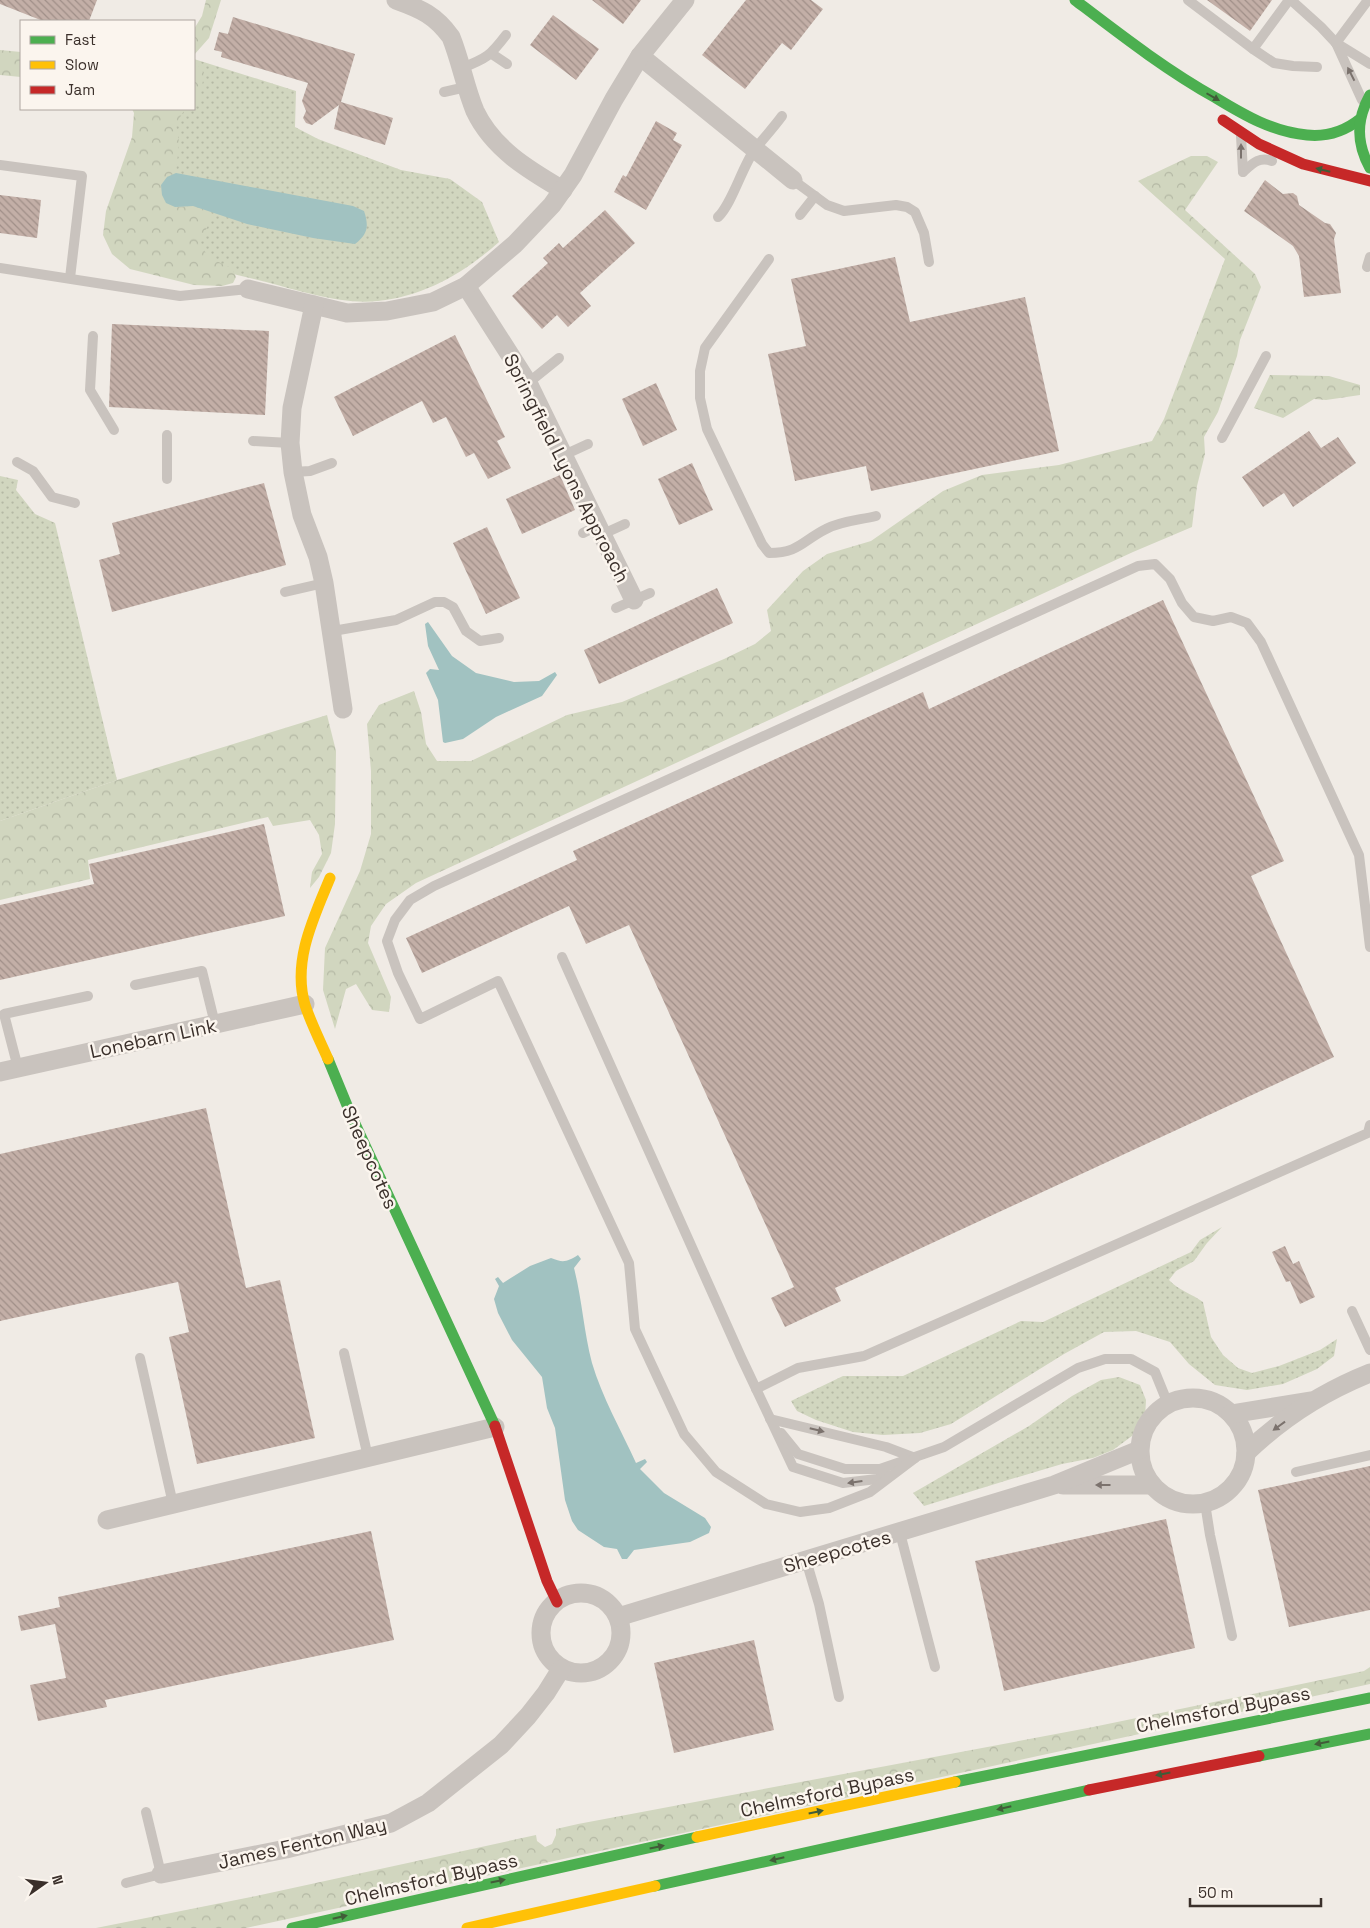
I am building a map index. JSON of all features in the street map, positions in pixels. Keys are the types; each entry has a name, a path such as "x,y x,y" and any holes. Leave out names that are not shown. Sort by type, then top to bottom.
{"main road":[{"path":"1075,0 1171,72 1251,118 1297,134 1320,135 1342,131 1360,120"},
{"path":"1171,72 1200,102"},
{"path":"1370,95 1364,105 1358,132 1360,147 1370,168"},
{"path":"1212,113 1259,144 1303,164 1370,181"},
{"name":"Sheepcotes","path":"330,878 313,920 304,950 303,986 306,1004 351,1115 495,1428 547,1582 557,1602"},
{"name":"Chelmsford Bypass","path":"292,1928 460,1889 1136,1743 1370,1698"},
{"path":"467,1928 1133,1780 1370,1734"}],"street":[{"path":"396,0 422,9 443,27 451,38 476,112 490,134 505,151 525,167 563,190"},
{"path":"248,289 347,313 387,311 433,302 466,286 515,244 552,205 563,190 640,56 685,0"},
{"path":"640,56 793,180"},
{"name":"Springfield Lyons Approach","path":"466,286 528,384 564,455 595,531 642,597"},
{"path":"314,305 292,408 290,443 293,472 302,515 318,557 324,583 343,709"},
{"name":"Lonebarn Link","path":"0,1072 306,1004"},
{"path":"1246,1453 1260,1440 1314,1401 1370,1373"},
{"path":"1184,1399 1201,1399 1217,1404 1230,1414 1238,1424 1244,1438 1246,1453 1242,1471 1232,1487 1218,1498 1205,1503 1187,1504 1173,1501 1151,1485 1142,1469 1139,1450 1147,1423 1156,1412 1168,1404 1184,1399"},
{"path":"1230,1414 1314,1401"},
{"path":"108,1520 495,1428"},
{"name":"Sheepcotes","path":"618,1617 1054,1485 1139,1450"},
{"name":"Sheepcotes","path":"1054,1485 1151,1485"},
{"path":"579,1592 593,1594 607,1601 618,1617 622,1630 619,1649 609,1663 598,1670 576,1674 561,1669 549,1658 543,1647 541,1630 543,1618 552,1605 557,1602 568,1595 579,1592"},
{"name":"James Fenton Way","path":"160,1874 286,1849 391,1823 428,1804 501,1745 528,1716 546,1693 561,1669"}],"lane":[{"path":"1188,0 1274,63 1317,67"},
{"path":"1254,49 1290,0 1336,43 1370,64"},
{"path":"1336,43 1368,0"},
{"path":"462,68 492,54 506,35"},
{"path":"1336,43 1364,105"},
{"path":"492,54 507,64"},
{"path":"444,92 466,87"},
{"path":"718,217 723,212 755,149 782,116"},
{"path":"1240,131 1243,172 1259,159 1264,158 1290,168 1303,164"},
{"path":"0,165 82,176 70,278"},
{"path":"793,180 827,205 844,211 896,205 907,207 915,212 924,233 929,262"},
{"path":"800,215 815,196"},
{"path":"769,259 705,348 700,371 700,398 707,429 762,544 769,553 784,553 800,546 826,529 876,516"},
{"path":"0,268 180,296 248,289"},
{"path":"93,336 90,390 114,430"},
{"path":"1222,438 1266,356"},
{"path":"528,384 559,358"},
{"path":"167,436 167,480"},
{"path":"252,441 290,443"},
{"path":"564,455 588,444"},
{"path":"17,462 33,471 52,497 75,503"},
{"path":"293,472 310,470 332,463"},
{"path":"595,531 625,524"},
{"path":"915,1458 870,1492 829,1508 800,1512 766,1504 716,1472 684,1434 635,1328 629,1264 498,981 420,1019 398,973 387,941 395,920 410,900 434,886 1138,566 1155,564 1170,579 1182,603 1194,617 1213,620 1231,617 1247,623 1261,642 1359,854 1370,947"},
{"path":"285,592 324,583"},
{"path":"616,608 642,597"},
{"path":"332,631 387,622 435,602 444,602 453,607 466,631 473,637 480,641 499,638"},
{"path":"562,957 770,1419 798,1454 845,1469 880,1469 944,1447 1078,1368 1105,1359 1131,1359 1155,1372 1168,1404"},
{"path":"135,985 202,971 215,1024"},
{"path":"18,1068 2,1015 88,996"},
{"path":"756,1389 798,1368 864,1356 1368,1132 1370,1125"},
{"path":"1352,1311 1370,1350"},
{"path":"344,1353 368,1457"},
{"path":"140,1358 173,1504"},
{"path":"770,1419 886,1447 915,1458"},
{"path":"1296,1472 1370,1455"},
{"path":"1205,1503 1232,1636"},
{"path":"900,1533 935,1667"},
{"path":"806,1560 817,1597 839,1697"},
{"path":"126,1883 160,1874 146,1812"}],"green space":[{"path":"206,0 221,0 209,38 195,54 195,27 202,16"},
{"path":"0,50 20,52 20,77 0,75"},
{"path":"195,59 296,91 295,127 318,139 401,170 450,179 482,202 499,242 472,264 428,288 395,298 365,302 322,296 122,248 145,110 195,110"},
{"path":"195,62 204,73 200,100 195,103"},
{"path":"132,110 184,110 176,124 179,142 176,173 167,177 175,207 193,206 209,211 209,223 200,243 210,257 232,269 236,277 233,283 222,286 194,285 130,269 112,254 103,235 106,211 132,137 134,113"},
{"path":"1191,156 1207,156 1218,162 1185,210 1255,274 1261,287 1240,340 1237,356 1218,412 1204,437 1205,454 1197,486 1192,527 1133,552 416,883 386,904 371,926 368,943 391,997 389,1012 372,1010 356,984 346,989 335,1029 323,990 325,948 360,871 371,834 371,771 367,724 379,705 414,691 421,712 426,744 437,761 471,761 567,715 622,702 755,644 771,631 767,610 803,571 827,554 871,541 943,491 982,475 1059,465 1152,441 1164,419 1225,259 1138,181"},
{"path":"1270,375 1329,376 1360,385 1360,395 1326,400 1314,399 1283,418 1254,408"},
{"path":"0,476 18,480 16,490 35,514 55,523 117,780 0,821"},
{"path":"327,715 336,751 335,824 331,853 319,877 310,888 312,872 322,854 319,835 310,820 273,826 268,817 88,860 90,879 0,900 0,821 117,780"},
{"path":"1222,1227 1194,1261 1176,1271 1169,1280 1177,1287 1203,1302 1211,1337 1223,1355 1238,1368 1252,1373 1279,1366 1320,1350 1337,1339 1334,1356 1317,1369 1283,1384 1247,1390 1215,1385 1189,1364 1170,1342 1136,1331 1104,1332 1064,1354 951,1424 920,1433 883,1435 853,1432 816,1420 797,1411 791,1401 843,1376 903,1376 1021,1321 1043,1322 1191,1252 1200,1240"},
{"path":"1119,1377 1140,1385 1146,1400 1145,1418 1136,1433 1113,1450 1093,1458 1062,1464 924,1506 913,1493 1029,1426 1072,1396 1101,1380"},
{"path":"1370,1667 1370,1684 246,1928 96,1928 256,1896 536,1835 537,1841 545,1847 552,1844 556,1835 556,1829 578,1824 1093,1727 1364,1671"}],"water":[{"path":"176,173 353,206 364,211 367,221 365,233 355,244 313,238 247,224 193,206 175,207 166,203 162,195 161,185 167,177"},
{"path":"428,622 452,656 476,673 514,682 539,681 555,672 557,675 542,696 496,717 463,739 445,743 443,742 438,700 426,673 430,669 439,670 428,646 425,624"},
{"path":"578,1255 581,1259 574,1268 589,1352 601,1388 636,1463 645,1459 647,1462 640,1469 664,1493 705,1518 711,1527 709,1533 690,1542 634,1550 627,1559 622,1559 617,1549 604,1547 578,1530 572,1521 565,1500 555,1428 547,1408 542,1377 512,1340 498,1313 494,1299 499,1286 495,1279 498,1277 503,1283 530,1266 551,1258 565,1261"}],"building":[{"path":"0,0 97,0 89,20 40,20 0,4"},
{"path":"592,0 641,0 623,24"},
{"path":"746,0 811,0 823,9 791,50 782,43 745,89 702,55"},
{"path":"1207,0 1272,0 1250,31"},
{"path":"553,15 599,49 576,80 530,45"},
{"path":"233,17 355,54 341,102 393,118 385,145 334,129 339,105 312,125 306,123 303,118 306,111 302,101 308,83 221,57 222,52 214,50 219,32 228,34"},
{"path":"656,121 677,133 673,140 682,145 646,210 614,192 623,175 626,177"},
{"path":"1265,180 1283,194 1293,193 1297,196 1299,205 1325,223 1330,224 1336,233 1334,239 1341,293 1304,297 1299,256 1293,246 1244,211"},
{"path":"0,195 41,200 37,238 0,233"},
{"path":"605,210 635,243 580,293 591,306 568,327 557,315 542,329 512,296 548,263 543,258 559,243 563,248"},
{"path":"895,257 910,322 1025,297 1059,451 871,491 866,466 795,481 768,354 806,346 791,279"},
{"path":"112,324 269,331 265,415 109,407"},
{"path":"455,335 505,437 497,441 511,468 488,479 474,453 466,457 446,417 433,423 422,401 353,436 334,397"},
{"path":"656,383 677,430 643,446 622,399"},
{"path":"1309,431 1321,448 1338,437 1356,463 1293,507 1284,493 1263,507 1242,477"},
{"path":"692,463 713,510 679,525 658,479"},
{"path":"560,475 575,510 522,534 506,499"},
{"path":"264,483 286,565 112,612 99,560 120,554 112,523"},
{"path":"487,527 520,598 486,614 453,543"},
{"path":"717,588 733,623 599,684 584,650"},
{"path":"1163,600 1284,861 1251,876 1334,1057 835,1288 841,1301 785,1327 771,1298 794,1287 629,925 586,944 569,906 422,973 406,938 577,860 573,851 923,692 929,709"},
{"path":"264,824 285,916 0,980 0,905 94,884 89,864"},
{"path":"206,1108 246,1288 280,1280 315,1438 197,1464 169,1337 189,1332 178,1282 0,1321 0,1154"},
{"path":"1285,1246 1293,1264 1299,1261 1315,1297 1300,1304 1290,1281 1286,1282 1272,1252"},
{"path":"1370,1466 1370,1610 1289,1627 1258,1490"},
{"path":"1166,1519 1195,1648 1004,1691 975,1561"},
{"path":"371,1531 394,1640 105,1700 107,1707 38,1721 30,1685 66,1678 55,1624 21,1631 18,1616 60,1607 58,1597"},
{"path":"754,1640 774,1730 674,1753 654,1663"}],"traffic: fast":[{"path":"1075,0 1179,76 1259,122 1294,133 1322,135 1348,127 1360,119"},
{"path":"1370,95 1365,104 1360,122 1360,141 1365,159 1370,168"},
{"path":"328,1059 351,1115 495,1426"},
{"path":"955,1782 1370,1698"},
{"path":"1259,1756 1370,1734"},
{"path":"655,1886 1089,1790"},
{"path":"292,1928 697,1837"}],"traffic: slow":[{"path":"328,1059 305,1005 301,972 307,940 330,878"},
{"path":"697,1837 955,1782"},
{"path":"467,1928 655,1886"}],"traffic: jam":[{"path":"1223,120 1259,144 1303,164 1370,181"},
{"path":"495,1426 547,1581 557,1602"},
{"path":"1089,1790 1259,1756"}]}
